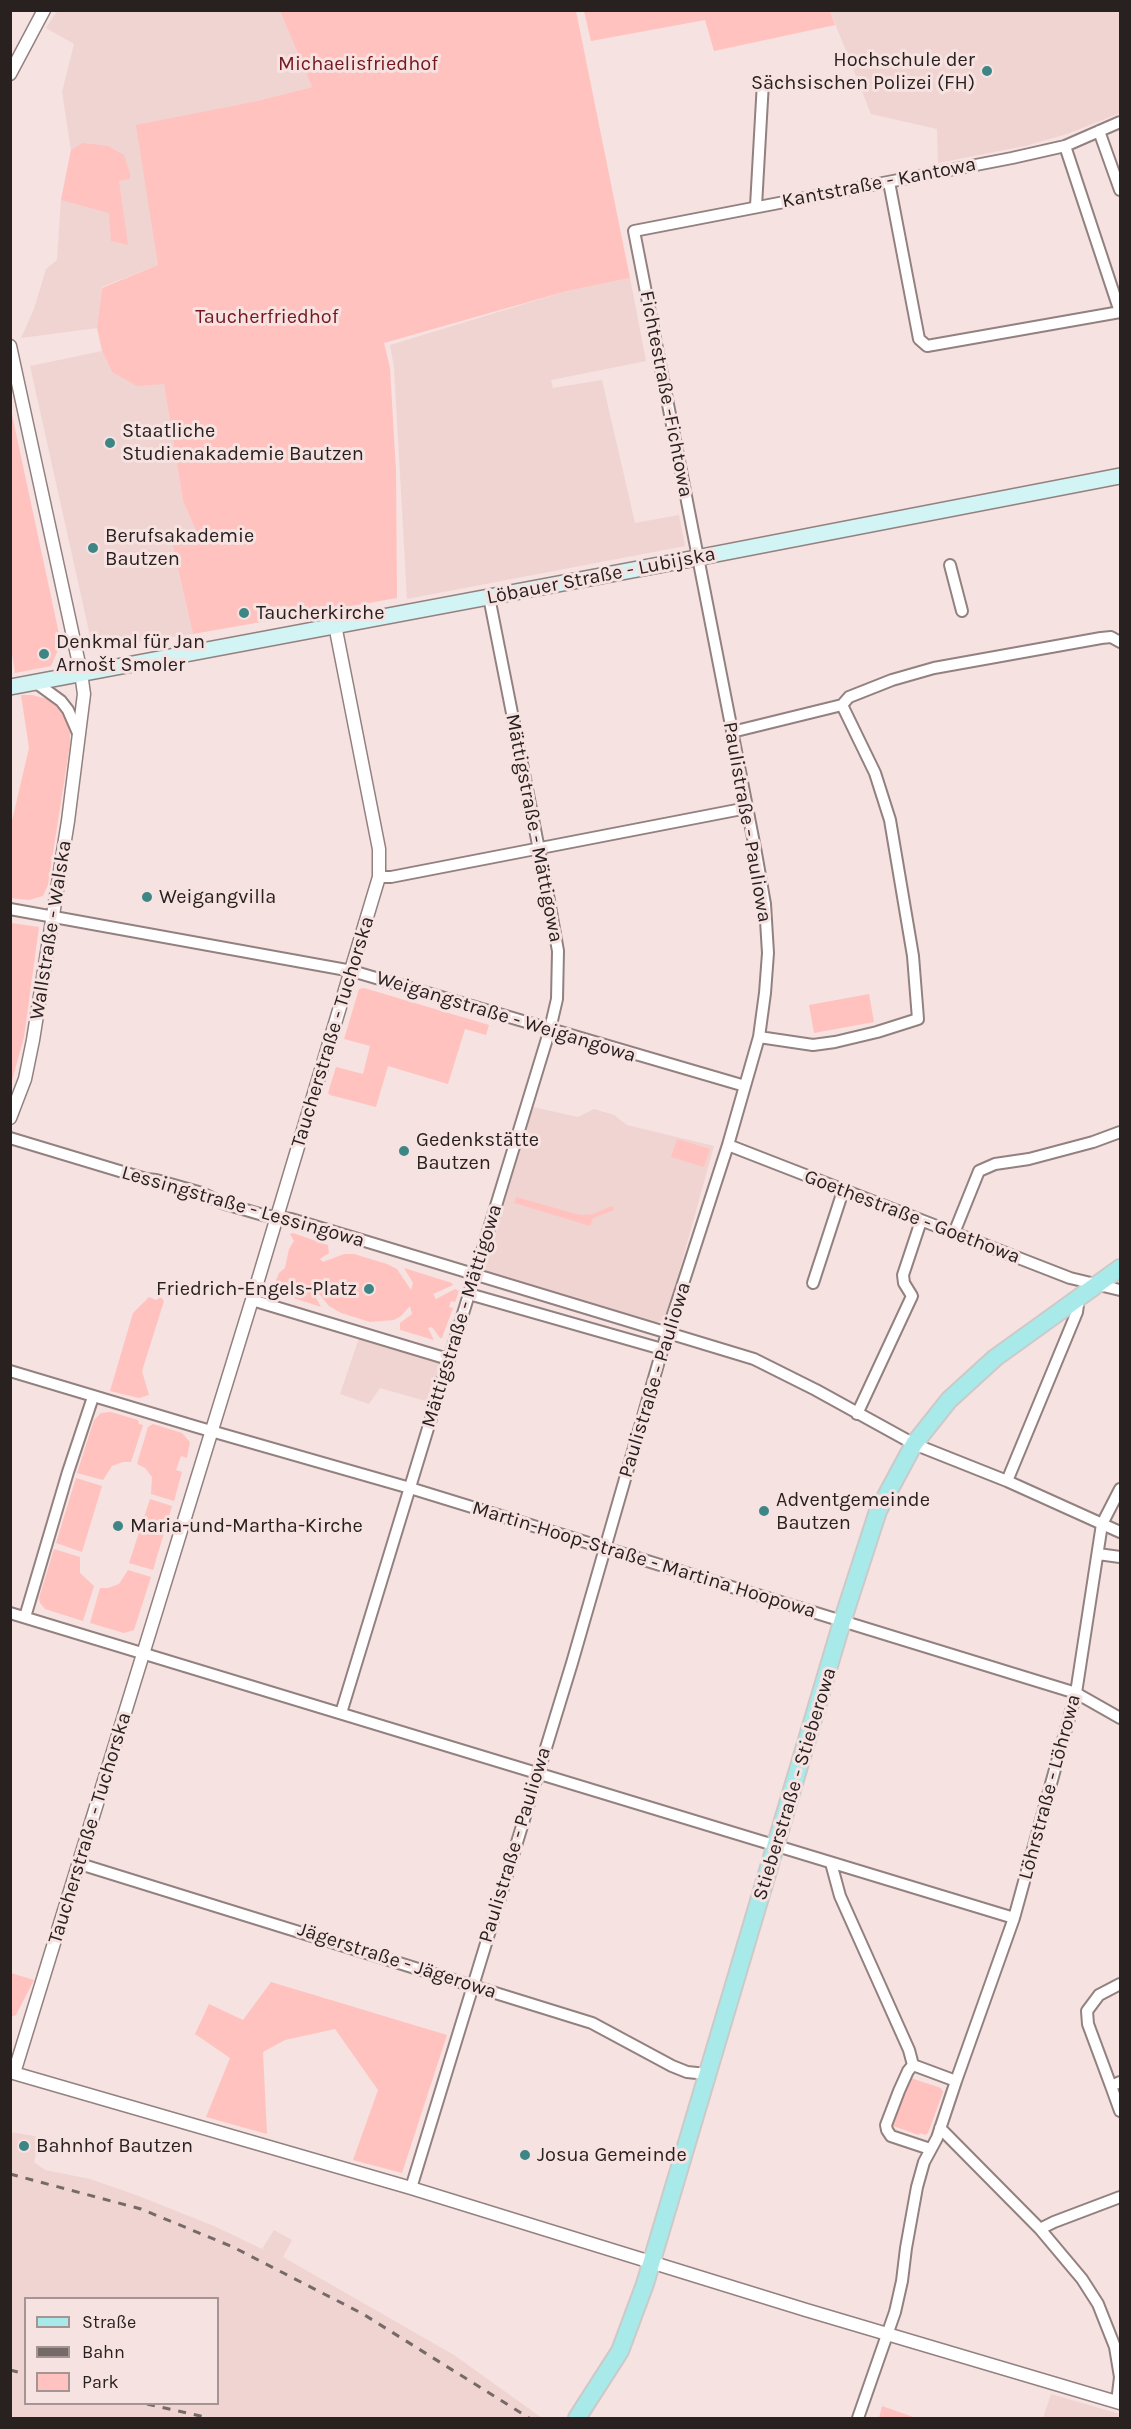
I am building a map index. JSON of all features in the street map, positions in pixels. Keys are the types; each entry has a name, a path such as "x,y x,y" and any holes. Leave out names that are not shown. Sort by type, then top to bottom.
{"main road":[{"name":"Löbauer Straße - Lubijska","path":"10,687 1120,476"},
{"name":"Stieberstraße - Stieberowa","path":"577,2418 620,2351 652,2263 842,1622 878,1511 914,1444 949,1400 987,1364 1120,1268"}],"street":[{"path":"10,74 16,51 44,10"},
{"path":"756,206 763,82"},
{"name":"Kantstraße - Kantowa","path":"634,231 1065,146 1120,122"},
{"path":"1099,131 1120,190"},
{"path":"889,182 919,339 927,346 1120,312 1065,146"},
{"name":"Fichtestraße -Fichtowa","path":"634,231 698,558"},
{"name":"Wallstraße - Walska","path":"10,346 84,694 80,738 53,917 27,1069 10,1118"},
{"name":"Paulistraße - Pauliowa","path":"411,2188 572,1663 667,1333 728,1145 759,1037 768,953 765,904 698,558"},
{"path":"951,565 962,611"},
{"name":"Mättigstraße - Mättigowa","path":"341,1713 550,1029 557,999 559,965 548,895 489,597"},
{"name":"Taucherstraße - Tuchorska","path":"12,2073 37,2003 80,1864 379,877 379,849 335,625"},
{"path":"732,732 842,705 849,697 934,668 1101,638 1111,637 1120,642"},
{"path":"35,682 61,701 76,724 80,738"},
{"path":"759,1037 813,1046 877,1032 918,1019 913,956 890,820 875,773 842,705"},
{"path":"379,877 391,877 747,808"},
{"name":"Weigangstraße - Weigangowa","path":"10,909 352,971 745,1086"},
{"path":"954,1233 978,1171 995,1164 1029,1159 1093,1142 1120,1132"},
{"name":"Lessingstraße - Lessingowa","path":"10,1138 146,1179 202,1193 222,1203 277,1218 291,1219 754,1359 783,1372 914,1444 1007,1481 1120,1532"},
{"name":"Goethestraße - Goethowa","path":"728,1145 1070,1278 1120,1290"},
{"path":"813,1283 843,1191"},
{"path":"857,1413 912,1296 904,1283 903,1275 921,1221"},
{"path":"469,1294 663,1349"},
{"path":"1007,1481 1077,1311 1079,1298"},
{"path":"252,1300 448,1359"},
{"name":"Martin-Hoop-Straße - Martina Hoopowa","path":"10,1371 410,1488 1076,1693 1120,1718"},
{"path":"25,1617 93,1397"},
{"name":"Löhrstraße - Löhrowa","path":"858,2418 902,2281 917,2187 1014,1918 1076,1693 1102,1524 1120,1490"},
{"path":"1098,1554 1120,1557"},
{"path":"10,1613 1014,1918"},
{"path":"831,1863 840,1896 909,2050 914,2066"},
{"name":"Jägerstraße - Jägerowa","path":"80,1864 592,2023 672,2066 687,2072 707,2074"},
{"path":"1120,1984 1099,1995 1086,2011 1088,2024 1116,2084 1120,2111"},
{"path":"914,2066 956,2081"},
{"path":"914,2066 908,2071 886,2125 891,2136 930,2149"},
{"path":"12,2073 411,2188 652,2263 1119,2402 1120,2377 1117,2355 1101,2311 1082,2279 1041,2229 940,2128"},
{"path":"1041,2229 1120,2197"}],"shaded area":[{"path":"57,11 280,11 312,87 253,102 158,265 102,287 97,328 21,338 34,309 46,269 57,260 61,200 71,150 62,92 74,44 46,28"},
{"name":"Hochschule der Sächsischen Polizei (FH)","path":"830,11 1120,11 1120,113 1067,134 1025,146 938,163 937,129 871,114"},
{"path":"630,278 646,361 551,380 553,388 602,380 635,523 679,515 685,546 407,599 394,367 390,345 567,291"},
{"name":"Staatliche Studienakademie Bautzen","path":"102,351 112,372 164,384 183,501 197,531 171,538 193,634 107,647 90,636 30,366"},
{"path":"533,1107 578,1117 594,1109 614,1115 627,1125 714,1146 666,1319 655,1323 484,1271"},
{"path":"359,1338 440,1364 429,1402 380,1388 369,1404 340,1394"},
{"path":"11,2132 40,2137 34,2162 45,2170 90,2179 136,2195 214,2226 262,2249 274,2230 292,2240 283,2257 454,2355 542,2418 11,2418"},
{"path":"1051,2394 1120,2414 1120,2418 1043,2418"}],"green space":[{"name":"Taucherfriedhof","path":"280,11 576,11 630,278 567,291 384,343 390,368 396,471 397,598 193,634 171,538 196,530 183,501 164,384 137,386 112,372 102,351 97,328 102,288 158,265 136,125 253,102 312,87"},
{"path":"584,11 830,11 835,25 714,51 705,20 591,41"},
{"path":"83,143 108,146 124,155 130,179 119,181 128,245 111,241 109,213 61,200 71,150"},
{"path":"11,410 61,643 51,666 15,673 10,641"},
{"path":"21,695 47,699 58,706 64,713 70,730 70,744 48,885 43,896 29,900 10,898 11,825 29,748"},
{"path":"11,923 39,927 24,1037 11,1084"},
{"path":"364,988 489,1025 486,1035 465,1029 448,1084 388,1066 376,1107 330,1095 328,1093 336,1067 363,1074 370,1046 344,1039 359,989"},
{"path":"869,994 874,1022 814,1033 809,1005"},
{"path":"677,1139 710,1149 704,1167 671,1157"},
{"path":"516,1197 580,1215 593,1214 612,1206 614,1210 593,1218 590,1226 514,1203"},
{"path":"290,1234 328,1245 329,1253 320,1259 323,1262 344,1254 354,1254 387,1264 397,1269 411,1290 413,1283 404,1268 452,1283 453,1285 433,1294 436,1299 455,1289 459,1291 455,1302 451,1301 449,1307 453,1308 442,1338 432,1327 428,1328 434,1340 400,1330 400,1323 412,1314 410,1306 394,1320 370,1322 341,1313 329,1306 316,1290 312,1291 321,1307 275,1292 287,1288 278,1285 276,1280 285,1268 289,1249 294,1241"},
{"path":"149,1297 156,1300 161,1297 164,1301 142,1371 149,1395 139,1398 110,1391 133,1313"},
{"path":"111,1412 138,1420 139,1424 143,1425 131,1462 112,1466 103,1480 77,1473 94,1420 101,1413"},
{"path":"153,1424 182,1433 190,1442 187,1458 181,1456 176,1470 182,1472 174,1501 151,1494 152,1477 145,1468 137,1464 148,1427"},
{"path":"76,1478 102,1486 82,1552 56,1543"},
{"path":"150,1499 172,1506 153,1570 129,1563"},
{"path":"54,1549 80,1557 80,1573 94,1586 83,1621 45,1609 40,1603 39,1598"},
{"path":"128,1570 151,1577 134,1630 124,1633 90,1623 100,1588 119,1584"},
{"path":"11,1973 34,1980 16,2015 11,2017"},
{"path":"271,1982 447,2035 402,2173 353,2160 378,2090 335,2029 285,2040 263,2052 267,2134 206,2117 230,2058 195,2034 209,2004 243,2020"},
{"path":"908,2077 941,2088 943,2092 928,2133 925,2135 893,2126"},
{"path":"882,2406 916,2418 879,2418"}],"railway":[{"path":"10,2174 141,2209 233,2247 363,2314 529,2418"},
{"path":"10,2370 24,2374"},
{"path":"151,2405 209,2418"}],"place":[{"name":"Hochschule der Sächsischen Polizei (FH)","path":"987,71"},
{"name":"Staatliche Studienakademie Bautzen","path":"110,443"},
{"name":"Berufsakademie Bautzen","path":"93,548"},
{"name":"Taucherkirche","path":"244,613"},
{"name":"Denkmal für Jan Arnošt Smoler","path":"44,654"},
{"name":"Weigangvilla","path":"147,897"},
{"name":"Gedenkstätte Bautzen","path":"404,1151"},
{"name":"Friedrich-Engels-Platz","path":"369,1289"},
{"name":"Adventgemeinde Bautzen","path":"764,1511"},
{"name":"Maria-und-Martha-Kirche","path":"118,1526"},
{"name":"Bahnhof Bautzen","path":"24,2146"},
{"name":"Josua Gemeinde","path":"525,2155"}],"park label":[{"name":"Michaelisfriedhof","path":"358,64"}]}
